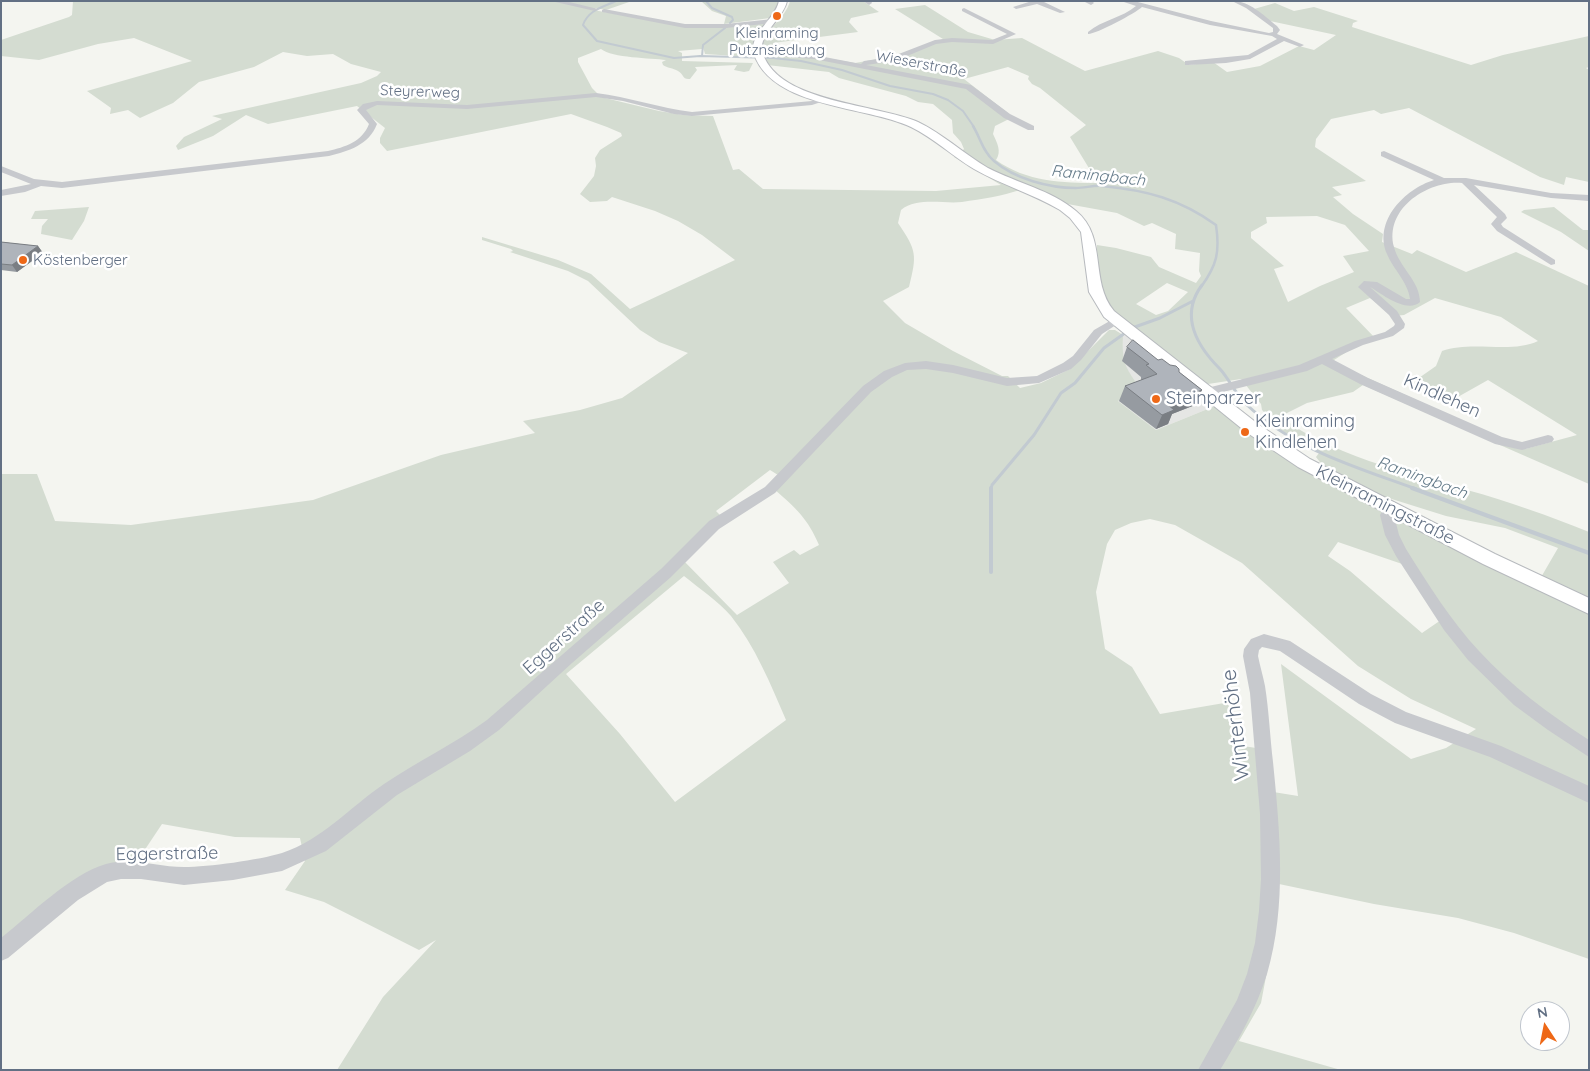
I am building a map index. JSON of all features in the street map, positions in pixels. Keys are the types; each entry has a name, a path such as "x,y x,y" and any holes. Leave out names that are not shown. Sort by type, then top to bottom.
{"main road":[{"path":"759,57 758,41 780,12 783,1"},
{"name":"Kleinramingstraße","path":"759,57 769,74 796,91 823,100 876,112 912,124 932,134 986,171 1068,210 1082,223 1090,236 1094,288 1103,307 1132,334 1213,390 1282,449 1392,508 1589,607"}],"street":[{"path":"554,1 594,9"},
{"path":"1124,1 1139,6 1166,10 1210,23 1270,35 1300,45"},
{"path":"1235,1 1248,7 1275,27 1276,33 1270,35"},
{"path":"1016,7 1040,2 1062,12"},
{"path":"1090,34 1103,23 1134,12 1139,6"},
{"name":"Wieserstraße","path":"854,65 892,59 943,40 993,42 1013,34 964,10"},
{"path":"604,11 685,26 726,26 763,20 773,21"},
{"path":"1188,62 1226,61 1250,57 1283,39"},
{"name":"Wieserstraße","path":"759,57 806,56 968,87 1008,116 1031,128"},
{"name":"Steyrerweg","path":"1,169 38,184 55,185 334,152 360,141 371,131 373,124 361,110 366,106 377,103 467,107 596,95 623,99 674,112 692,114 812,103 823,100"},
{"path":"1384,154 1444,180 1465,181 1553,196 1589,198"},
{"path":"1213,390 1290,372 1324,360 1359,343 1389,334 1399,328 1400,324 1393,312 1363,287 1368,283 1377,285 1397,299 1404,302 1415,302 1414,293 1391,255 1388,236 1393,216 1401,204 1424,188 1444,180"},
{"path":"1465,181 1502,216 1496,224 1498,226 1551,262"},
{"path":"1,193 25,189 38,184"},
{"name":"Eggerstraße","path":"1,951 71,894 104,874 121,870 141,870 184,876 232,871 282,862 320,845 390,789 464,746 493,725 671,568 714,525 770,490 867,390 888,374 905,367 926,365 953,369 1007,382 1039,379 1067,366 1077,358 1098,332 1117,322"},
{"name":"Kindlehen","path":"1324,360 1364,381 1499,441 1522,446 1548,439"},
{"path":"1392,508 1387,516 1389,528 1397,547 1459,639 1484,668 1518,700 1589,749"},
{"name":"Winterhöhe","path":"1208,1070 1246,1004 1260,963 1268,920 1271,835 1256,684 1250,654 1254,645 1260,641 1271,641 1285,646 1358,695 1401,718 1496,751 1589,795"}],"shaded area":[{"path":"73,1 632,1 606,10 596,8 593,10 690,27 769,23 755,54 751,57 705,54 703,47 702,49 678,51 682,53 682,61 753,63 749,71 734,70 737,65 695,67 697,70 690,79 687,79 678,71 663,65 662,62 666,60 622,56 601,49 578,58 578,62 592,88 601,97 659,111 684,115 713,116 733,170 739,169 763,189 936,191 1001,185 954,157 959,157 1020,190 999,196 962,202 922,202 907,206 901,210 898,223 909,240 914,254 912,276 909,287 883,301 905,323 953,351 1002,376 1008,376 1020,388 1041,383 1070,369 1109,330 1115,330 1123,335 1125,363 1140,388 1138,392 1118,401 1156,430 1215,406 1244,430 1242,431 1247,435 1250,434 1589,612 1589,959 1514,933 1458,918 1374,904 1279,884 1272,945 1261,1003 1239,1041 1341,1070 337,1070 383,997 436,940 419,950 324,902 285,890 305,861 300,838 235,837 162,824 136,863 1,944 1,474 37,474 55,521 131,525 313,500 441,455 535,433 523,421 580,410 622,398 688,353 659,342 640,330 588,281 568,271 510,252 513,251 482,240 482,237 558,260 591,274 630,309 735,260 702,235 678,221 655,211 612,197 607,201 590,202 580,194 594,176 595,158 600,150 622,136 621,133 571,114 387,151 380,143 380,138 385,128 357,106 268,124 246,115 213,136 178,150 176,146 184,137 222,119 212,116 361,83 377,76 381,72 351,64 333,54 307,56 283,52 254,67 199,82 173,103 140,118 128,110 110,114 111,108 87,91 192,61 134,38 98,44 39,60 1,56 1,40 72,15","holes":["770,470 786,480 775,490 801,514 819,545 800,555 794,550 773,562 789,583 737,615 680,557 721,516 716,511","1150,519 1175,525 1242,563 1358,666 1411,699 1476,729 1446,748 1411,759 1281,664 1298,796 1261,790 1256,748 1237,745 1230,702 1160,714 1132,667 1105,649 1096,592 1107,544 1115,530 1131,523","1338,542 1405,565 1441,620 1422,633 1350,571 1328,556","684,576 720,605 740,628 762,666 786,720 675,802 620,734 566,674"]},
{"path":"701,1 781,1 770,18 724,24 726,16 712,11"},
{"path":"790,1 863,1 879,12 851,18 849,22 858,32 773,43 772,52 809,55 855,63 895,56 943,39 895,9 925,5 968,32 995,40 1022,38 1085,71 1158,51 1179,58 1189,65 1213,62 1227,72 1260,66 1299,46 1314,50 1336,35 1270,21 1254,9 1275,3 1294,11 1314,7 1358,21 1353,23 1352,27 1471,65 1503,55 1589,36 1589,67 1586,68 1589,70 1589,182 1566,177 1564,185 1540,177 1409,108 1381,114 1374,110 1331,119 1316,139 1315,147 1366,181 1332,187 1342,195 1333,197 1353,214 1383,234 1382,242 1412,254 1417,250 1466,272 1516,252 1589,286 1589,484 1363,385 1353,392 1307,403 1281,416 1320,441 1369,461 1513,504 1589,532 1589,602 1540,579 1558,548 1505,528 1446,516 1363,490 1326,470 1316,457 1319,453 1293,439 1266,418 1267,415 1262,410 1261,404 1241,379 1208,384 1201,383 1133,330 1109,306 1102,295 1096,271 1097,245 1151,257 1159,267 1196,283 1201,276 1199,271 1200,253 1175,249 1176,234 1152,223 1144,226 1117,213 1062,203 1000,176 961,152 964,149 953,133 952,120 933,104 918,102 906,96 839,78 829,72 767,65 763,54 765,37 787,9","holes":["1008,67 1029,76 1028,79 1032,84 1040,88 1086,125 1070,137 1098,183 1045,180 1020,173 996,160 999,150 993,134 995,126 1013,117 964,79","1317,216 1345,225 1369,251 1343,256 1354,272 1288,302 1274,269 1284,266 1251,238 1251,232 1267,223 1266,217","1167,283 1188,292 1168,311 1156,315 1136,304","1370,298 1394,316 1404,315 1435,298 1501,317 1538,341 1527,345 1466,347 1442,351 1436,366 1416,380 1456,398 1488,380 1577,435 1525,449 1337,364 1334,360 1356,346 1377,340 1346,308"]},
{"path":"89,207 84,221 72,240 41,234 42,226 48,219 31,219 35,211"},
{"path":"1554,207 1583,230 1589,230 1589,251 1561,232 1521,212 1524,210"},
{"path":"1123,335 1128,336 1215,406 1156,430 1118,401 1138,392 1140,388 1125,367 1122,358"}],"building":[{"path":"1,242 38,246 12,265 1,264"},
{"path":"1133,340 1158,360 1162,359 1170,365 1176,366 1179,372 1202,390 1167,404 1174,410 1162,415 1125,386 1157,374 1146,365 1149,364 1127,347"}],"waterway":[{"name":"Ramingbach","path":"616,1 592,12 585,20 583,25 597,41 674,58 700,56 773,58 801,61 842,70 890,86 933,94 948,100 963,111 974,127"},
{"name":"Ramingbach","path":"706,1 712,8 732,17 733,20 730,23"},
{"name":"Ramingbach","path":"702,56 703,45 725,28"},
{"name":"Ramingbach","path":"973,126 990,157 1012,173 1033,181 1066,188 1102,186 1148,193 1189,208 1216,225 1218,243 1216,258 1211,272 1201,287"},
{"name":"Ramingbach","path":"1202,285 1195,297 1192,308 1194,330 1204,351 1224,373 1247,405 1266,421 1306,446 1349,465 1416,489"},
{"path":"991,489 992,485 1034,435 1061,393 1075,383 1104,348 1132,328 1160,318 1193,301"},
{"name":"Ramingbach","path":"1412,488 1589,553"},
{"path":"991,489 991,572"}],"place":[{"name":"Kleinraming Putznsiedlung","path":"777,16"},
{"name":"Köstenberger","path":"23,260"},
{"name":"Steinparzer","path":"1156,399"},
{"name":"Kleinraming Kindlehen","path":"1245,432"}]}
